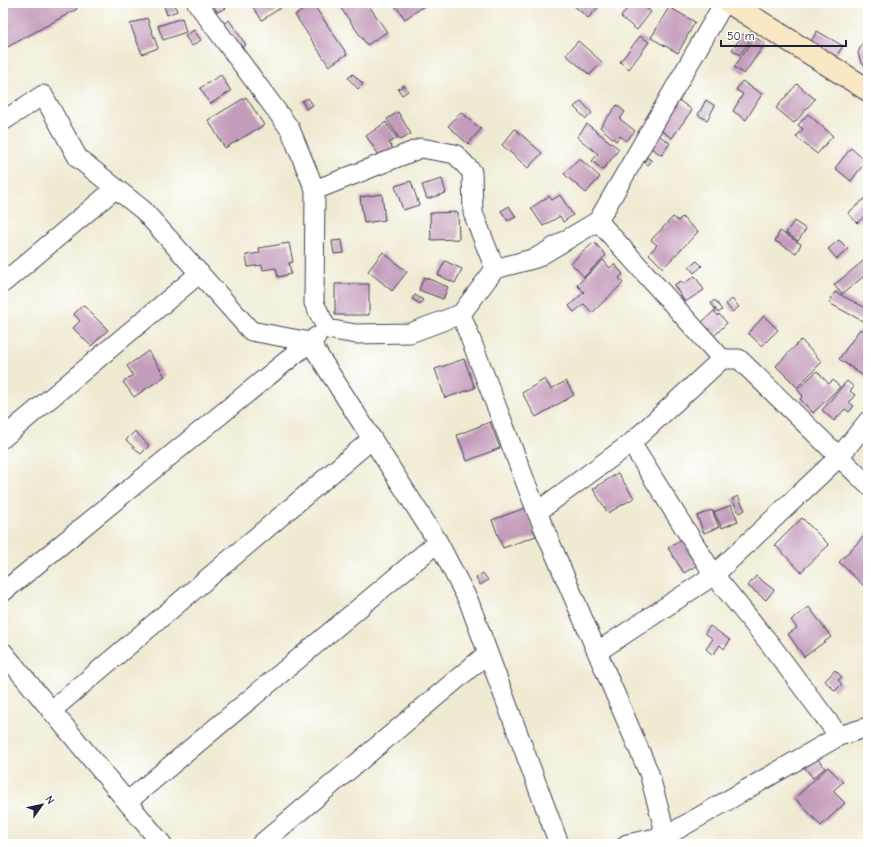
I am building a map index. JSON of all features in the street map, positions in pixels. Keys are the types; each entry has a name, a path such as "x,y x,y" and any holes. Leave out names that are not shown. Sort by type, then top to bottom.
{"main road":[{"path":"730,3 868,90"}],"street":[{"path":"197,3 290,129 315,190 314,303 327,329"},
{"path":"3,592 327,329 356,334 410,333 461,314 495,270 536,258 598,221 724,3"},
{"path":"3,121 43,95 78,158 143,210 251,331 310,342 438,542 469,602 559,844"},
{"path":"315,190 421,148 455,154 472,172 473,213 495,270"},
{"path":"3,283 116,188"},
{"path":"598,221 722,359 739,360 868,484"},
{"path":"3,438 200,274"},
{"path":"461,314 537,512 649,773 666,836"},
{"path":"537,512 631,443 722,359"},
{"path":"597,652 714,575 839,457 868,421"},
{"path":"51,711 372,438"},
{"path":"631,443 714,575 770,644 840,736"},
{"path":"127,802 438,542"},
{"path":"3,652 162,844"},
{"path":"261,844 488,653"},
{"path":"626,844 666,836 840,736 868,727"},
{"path":"666,836 684,844"}],"building":[{"path":"3,3 74,3 77,9 4,49"},
{"path":"163,3 174,3 177,11 167,15"},
{"path":"223,3 226,8 217,12 214,6"},
{"path":"250,3 288,3 262,20"},
{"path":"337,3 367,3 387,32 367,45"},
{"path":"393,3 426,3 427,4 405,19"},
{"path":"571,3 602,3 588,18"},
{"path":"631,3 639,3 651,12 637,30 621,17"},
{"path":"313,4 347,54 329,66 295,15"},
{"path":"669,7 695,22 678,53 651,38"},
{"path":"147,18 158,48 142,54 130,24"},
{"path":"182,18 186,32 163,40 158,26"},
{"path":"229,20 246,45 240,49 223,24"},
{"path":"194,30 201,40 192,46 185,36"},
{"path":"817,31 843,46 836,57 810,43"},
{"path":"743,34 751,39 740,55 732,50"},
{"path":"640,36 649,42 629,69 620,62"},
{"path":"755,37 765,44 744,74 734,67"},
{"path":"868,40 868,68 861,62 858,53 862,44"},
{"path":"578,41 602,62 590,75 566,55"},
{"path":"353,74 363,84 358,89 348,78"},
{"path":"221,75 231,91 210,104 200,88"},
{"path":"742,81 762,94 746,120 733,111 743,94 736,90"},
{"path":"797,84 815,99 794,123 776,108"},
{"path":"404,85 408,91 402,95 398,89"},
{"path":"246,97 264,125 225,148 208,120"},
{"path":"308,98 313,105 306,109 302,101"},
{"path":"676,98 692,110 672,138 656,127"},
{"path":"706,100 715,106 707,120 698,115"},
{"path":"581,101 592,113 586,119 574,107"},
{"path":"617,105 625,112 620,119 635,131 626,141 620,136 616,141 600,127"},
{"path":"398,112 411,134 400,140 387,119"},
{"path":"461,112 481,129 468,144 448,126"},
{"path":"808,114 833,136 817,154 796,137 803,129 798,125"},
{"path":"386,122 397,138 389,143 394,150 381,158 366,136"},
{"path":"587,124 619,149 603,170 592,161 598,154 577,137"},
{"path":"515,129 542,153 528,168 502,145"},
{"path":"655,133 670,143 662,155 647,146"},
{"path":"851,148 866,161 851,181 835,168"},
{"path":"647,157 652,161 648,165 644,162"},
{"path":"579,158 600,177 586,193 564,174"},
{"path":"442,179 446,193 427,199 422,185"},
{"path":"411,181 419,205 403,210 395,186"},
{"path":"382,194 385,220 364,223 360,197"},
{"path":"560,195 573,215 563,222 560,216 543,226 531,208 549,196 552,200"},
{"path":"868,196 868,215 867,214 857,223 848,213"},
{"path":"509,206 516,217 508,221 501,211"},
{"path":"458,212 459,239 431,240 430,213"},
{"path":"673,217 678,221 682,217 698,232 663,268 649,254 657,245 651,240"},
{"path":"794,221 806,229 798,241 786,233"},
{"path":"780,231 801,244 796,253 775,241"},
{"path":"342,240 344,253 334,254 332,241"},
{"path":"839,240 848,249 837,259 828,249"},
{"path":"594,242 606,255 584,277 571,263"},
{"path":"289,243 293,262 289,263 291,274 278,277 276,268 263,270 262,265 248,267 246,255 260,253 259,248"},
{"path":"383,252 407,272 392,291 368,271"},
{"path":"868,257 868,273 842,294 834,285"},
{"path":"603,260 610,268 614,264 623,274 619,278 623,283 592,313 584,304 574,312 569,306 584,292 577,285"},
{"path":"445,261 462,269 455,283 438,275"},
{"path":"697,261 702,266 694,273 689,267"},
{"path":"695,276 704,290 685,302 674,285 681,281 683,284"},
{"path":"424,277 448,287 443,299 419,290"},
{"path":"335,284 369,284 369,315 335,315"},
{"path":"835,292 868,309 868,324 829,303"},
{"path":"415,295 423,300 420,304 412,299"},
{"path":"732,299 739,307 732,312 726,304"},
{"path":"715,300 722,310 718,313 711,303"},
{"path":"83,305 108,330 91,346 73,328 80,321 74,314"},
{"path":"714,311 727,323 714,336 710,331 707,333 704,330 707,328 702,322"},
{"path":"764,316 778,330 762,346 748,333"},
{"path":"860,329 868,334 868,379 839,359"},
{"path":"801,340 822,362 797,387 776,366"},
{"path":"148,351 165,376 134,397 123,382 133,375 127,366"},
{"path":"464,359 475,388 445,398 435,369"},
{"path":"817,371 829,384 833,380 840,387 813,413 800,399 803,396 797,389"},
{"path":"545,379 551,389 566,381 574,395 536,417 522,393"},
{"path":"847,381 854,387 850,391 855,395 849,402 854,406 849,412 845,409 834,421 822,410"},
{"path":"490,422 500,448 467,461 457,435"},
{"path":"135,431 149,446 141,454 126,440"},
{"path":"618,473 634,498 608,513 593,489"},
{"path":"738,496 745,510 739,513 732,499"},
{"path":"731,505 738,521 722,528 714,512"},
{"path":"525,508 536,536 503,548 492,520"},
{"path":"712,510 719,527 704,533 697,516"},
{"path":"802,518 829,545 801,572 775,545"},
{"path":"868,532 868,586 866,588 839,562"},
{"path":"683,539 699,564 684,573 668,548"},
{"path":"483,573 488,580 480,585 476,578"},
{"path":"756,576 774,590 766,600 748,586"},
{"path":"809,607 831,637 804,657 788,634 797,628 791,620"},
{"path":"710,626 730,640 724,649 720,645 713,655 706,649 713,639 705,633"},
{"path":"835,670 842,677 838,680 842,684 835,691 825,681"},
{"path":"816,757 825,768 813,778 804,767"},
{"path":"828,767 843,782 833,791 845,803 821,826 795,798"}]}
